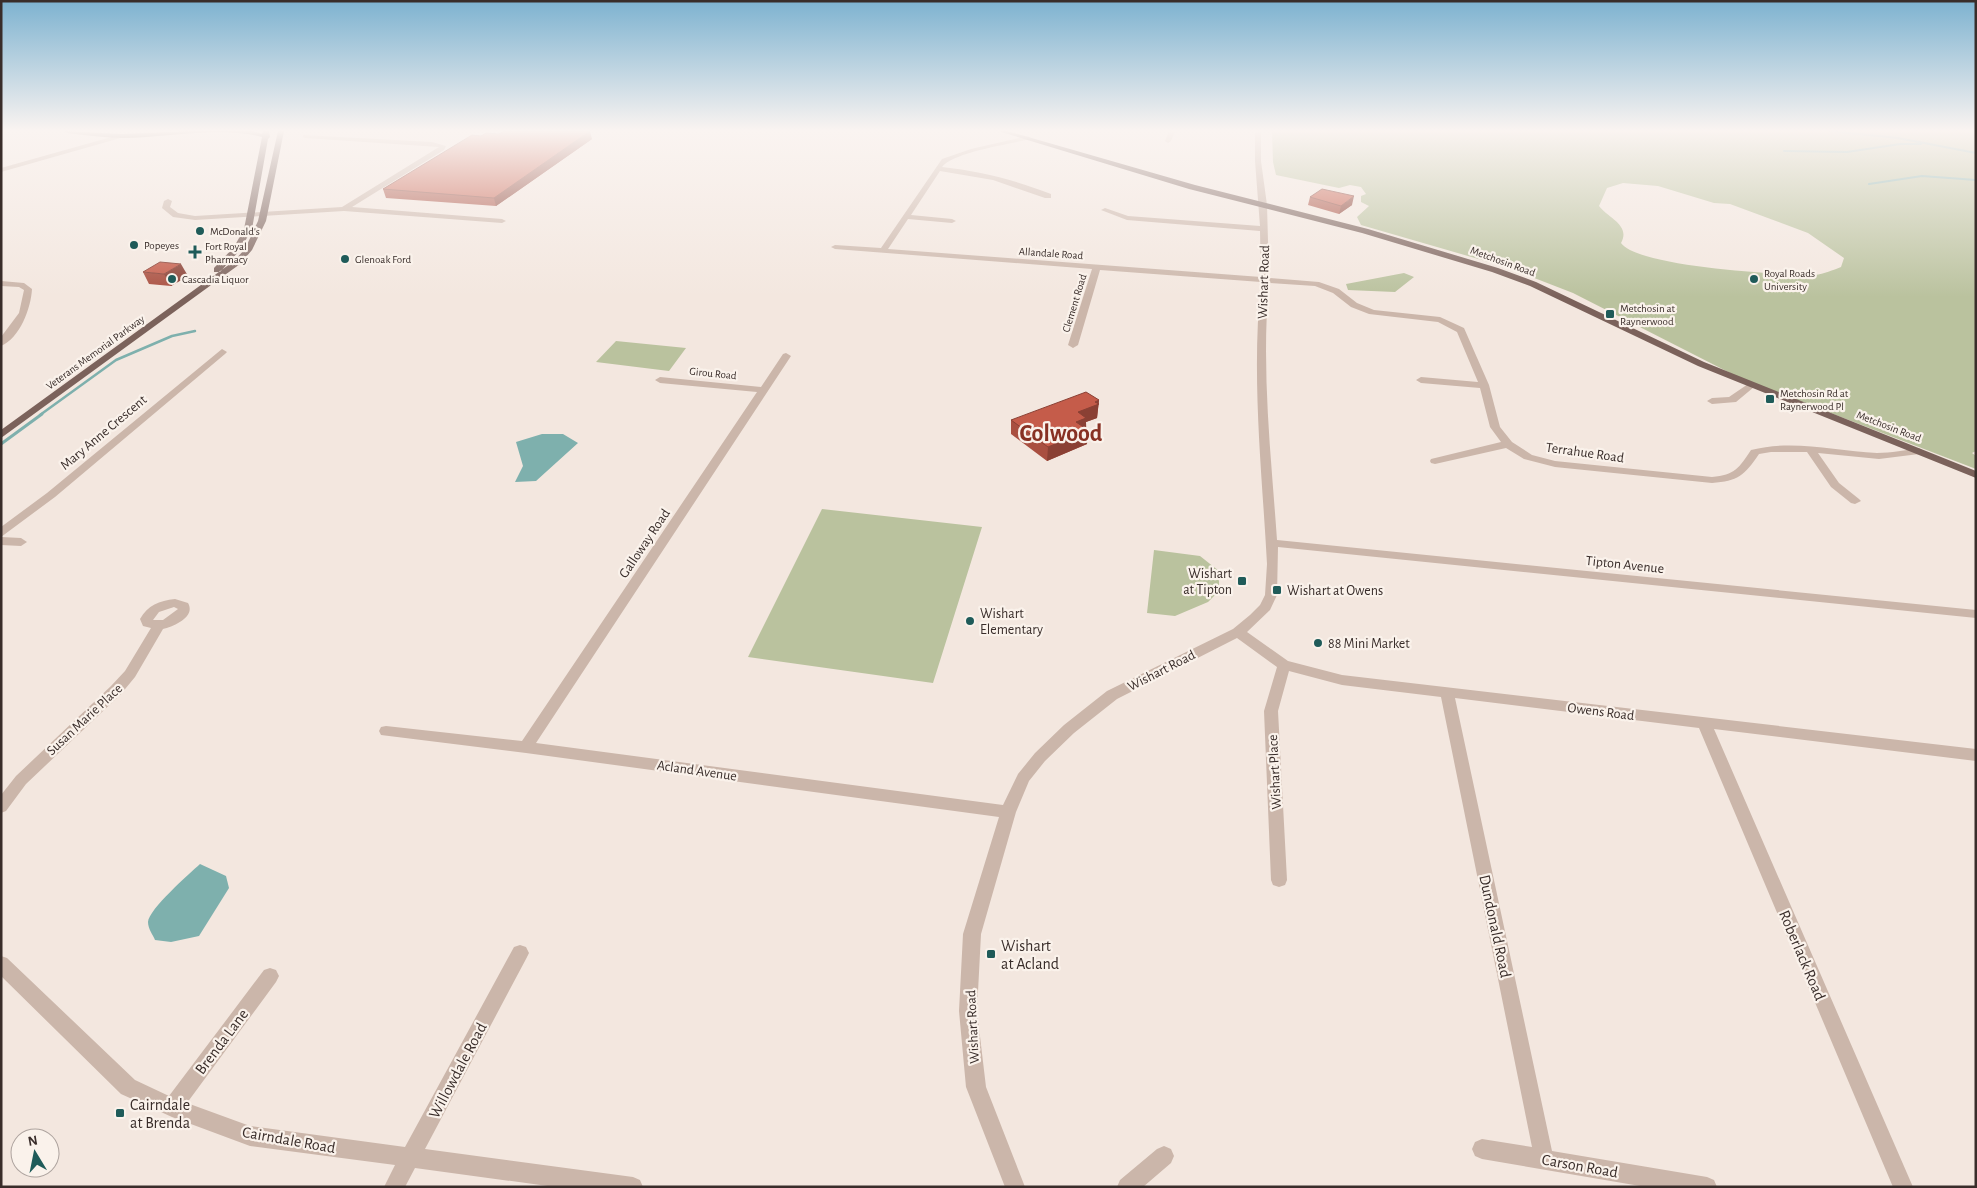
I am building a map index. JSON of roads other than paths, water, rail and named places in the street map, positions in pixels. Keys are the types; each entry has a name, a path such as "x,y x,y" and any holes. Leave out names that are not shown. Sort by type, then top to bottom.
{"main road":[{"name":"Veterans Memorial Parkway","path":"203,287 237,248 248,229 257,186"},
{"name":"Veterans Memorial Parkway","path":"1,436 203,287 220,278 248,250 260,229 269,186"},
{"name":"Metchosin Road","path":"1190,186 1388,238 1533,284 1701,364 1752,386 1976,475"}],"street":[{"path":"344,209 381,186"},
{"path":"883,251 926,186"},
{"path":"1026,186 1048,196"},
{"name":"Wishart Road","path":"1015,1187 976,1087 968,1011 972,934 1008,812 1022,778 1069,728 1112,695 1238,632 1266,607 1271,595 1273,584 1261,375 1261,322 1265,282 1261,186"},
{"path":"168,201 166,208 168,211 188,218 344,209 502,221"},
{"path":"1105,210 1127,218 1264,229"},
{"path":"906,217 952,221"},
{"name":"Allandale Road","path":"835,247 1265,282"},
{"name":"Clement Road","path":"1073,345 1096,268"},
{"name":"Terrahue Road","path":"1265,282 1316,284 1336,291 1354,305 1372,312 1440,320 1461,330 1484,384 1495,427 1508,444 1528,457 1554,464 1712,480 1730,479 1740,474 1756,452 1770,449 1810,449 1879,456 1919,451"},
{"path":"1,283 21,285 28,289 28,306 18,323 1,342"},
{"name":"Mary Anne Crescent","path":"1,533 58,489 222,352"},
{"name":"Galloway Road","path":"526,747 786,356"},
{"name":"Girou Road","path":"660,380 763,390"},
{"path":"1421,380 1484,384"},
{"path":"1712,401 1732,400 1752,386"},
{"path":"1435,461 1508,444"},
{"path":"1810,449 1835,485 1855,501"},
{"path":"1,541 21,542"},
{"name":"Tipton Avenue","path":"1271,543 1976,614"},
{"name":"Susan Marie Place","path":"1,807 21,780 121,685 134,668 159,625"},
{"name":"Owens Road","path":"1238,632 1284,665 1342,680 1976,756"},
{"name":"Wishart Place","path":"1279,880 1271,712 1284,665"},
{"name":"Dundonald Road","path":"1447,693 1544,1159"},
{"name":"Roberlack Road","path":"1704,723 1903,1187"},
{"name":"Acland Avenue","path":"386,731 526,747 1008,812"},
{"name":"Willowdale Road","path":"394,1187 520,953"},
{"name":"Cairndale Road","path":"1,964 128,1087 172,1107 250,1136 634,1187"},
{"name":"Brenda Lane","path":"172,1107 270,976"},
{"name":"Carson Road","path":"1482,1148 1707,1187"},
{"path":"1127,1187 1164,1156"}],"water":[{"path":"542,434 563,434 578,443 536,481 515,482 523,466 516,442"},
{"path":"200,864 226,876 229,888 199,936 171,942 155,940 148,925 150,916 170,892"}],"waterway":[{"path":"40,415 116,360 172,336 195,331"},
{"path":"1,444 42,414"}],"place":[{"name":"McDonald's","path":"200,231"},
{"name":"Popeyes","path":"134,245"},
{"name":"Fort Royal Pharmacy","path":"195,252"},
{"name":"Glenoak Ford","path":"345,259"},
{"name":"Cascadia Liquor","path":"172,279"},
{"name":"Royal Roads University","path":"1754,279"},
{"name":"Metchosin at Raynerwood","path":"1610,314"},
{"name":"Metchosin Rd at Raynerwood Pl","path":"1770,399"},
{"name":"Wishart at Tipton","path":"1242,581"},
{"name":"Wishart at Owens","path":"1277,590"},
{"name":"Wishart Elementary","path":"970,621"},
{"name":"88 Mini Market","path":"1318,643"},
{"name":"Wishart at Acland","path":"991,954"},
{"name":"Cairndale at Brenda","path":"120,1113"}],"district":[{"name":"Colwood","path":"1061,433"}]}
